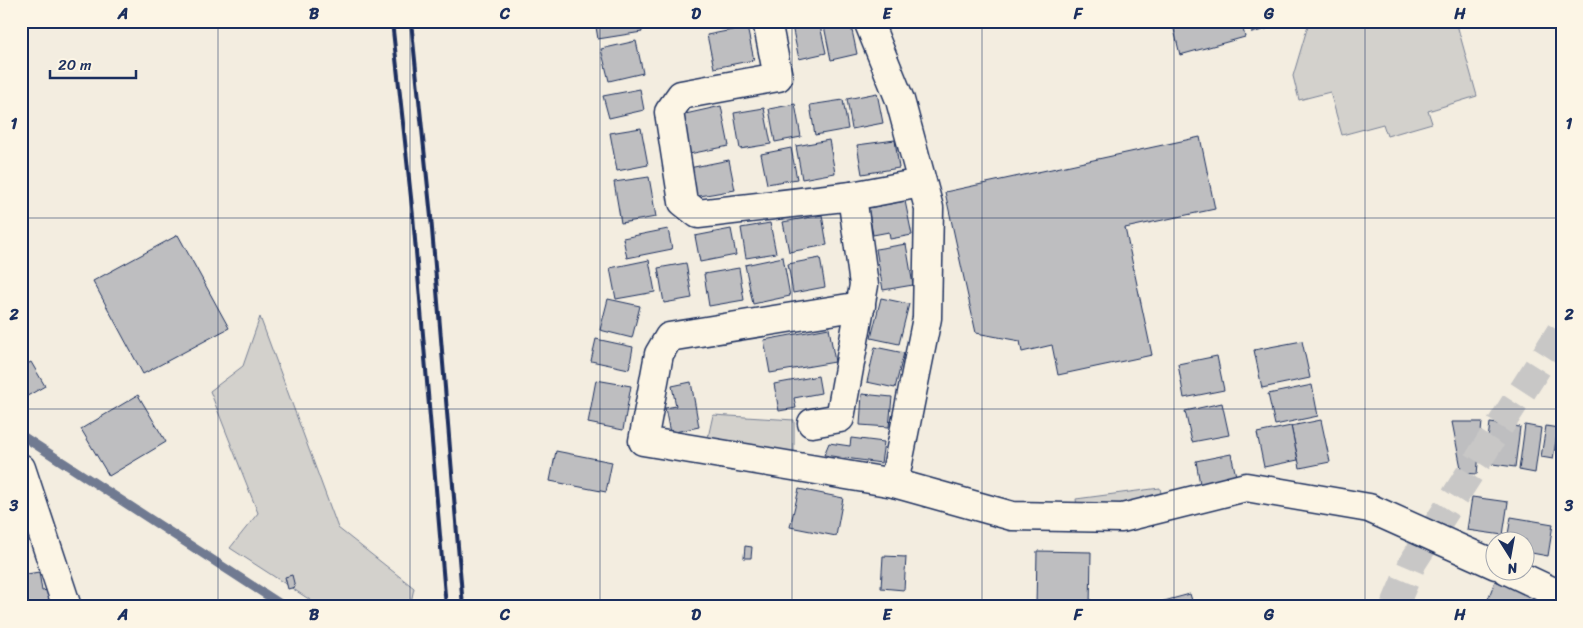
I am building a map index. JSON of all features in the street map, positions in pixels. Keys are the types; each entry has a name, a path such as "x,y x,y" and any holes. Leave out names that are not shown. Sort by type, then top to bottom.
{"street":[{"path":"767,21 778,77 681,95 669,112 683,202 698,214 852,196 921,183"},
{"path":"868,21 900,100 929,208 928,318 894,483"},
{"path":"812,423 840,418 861,306 864,285 852,196"},
{"path":"861,306 669,337 659,354 643,441 894,483 1012,516 1122,518 1246,487 1369,508 1486,561"},
{"path":"21,468 67,607"},
{"path":"1528,580 1562,596"}],"shaded area":[{"path":"1456,21 1477,96 1428,111 1432,123 1387,136 1383,124 1342,135 1330,92 1299,100 1293,76 1309,22"},
{"path":"260,317 338,528 414,588 410,607 321,607 230,548 258,513 210,391 243,366"},
{"path":"713,415 794,420 794,452 707,442"},
{"path":"1160,488 1163,504 1078,515 1076,499"}],"building":[{"path":"595,21 640,21 642,32 598,39"},
{"path":"669,21 698,21 670,27"},
{"path":"791,21 819,21 826,53 799,59"},
{"path":"823,21 850,21 857,54 831,60"},
{"path":"1172,21 1241,21 1245,37 1180,55"},
{"path":"1249,21 1275,21 1276,26 1252,33"},
{"path":"747,27 754,60 714,68 707,35"},
{"path":"636,41 643,73 609,81 601,49"},
{"path":"640,89 644,110 609,118 603,96"},
{"path":"877,93 883,123 852,129 847,99"},
{"path":"843,100 848,129 815,135 810,105"},
{"path":"795,104 801,137 775,142 769,109"},
{"path":"721,106 729,146 689,154 681,115"},
{"path":"764,108 771,144 740,149 734,113"},
{"path":"641,128 648,165 617,171 610,133"},
{"path":"1200,137 1215,209 1125,228 1152,355 1058,375 1052,345 1022,352 1020,341 976,333 945,192"},
{"path":"829,140 835,173 802,179 796,146"},
{"path":"895,140 899,168 862,174 857,145"},
{"path":"791,148 797,179 767,184 761,154"},
{"path":"729,160 735,190 694,197 689,168"},
{"path":"649,177 656,217 621,223 614,182"},
{"path":"905,201 912,235 890,239 889,232 873,235 868,208"},
{"path":"822,215 827,245 789,252 783,222"},
{"path":"770,223 776,253 746,258 741,228"},
{"path":"668,229 672,249 627,258 623,238"},
{"path":"731,229 736,255 700,262 695,236"},
{"path":"178,235 229,328 143,374 93,281"},
{"path":"906,244 913,285 883,290 876,249"},
{"path":"783,257 790,296 753,304 745,265"},
{"path":"820,258 825,287 793,293 788,264"},
{"path":"649,260 655,292 616,299 610,268"},
{"path":"686,263 692,298 664,303 658,268"},
{"path":"739,268 744,300 709,306 704,274"},
{"path":"881,298 909,304 899,344 871,338"},
{"path":"608,299 640,306 632,338 600,330"},
{"path":"829,328 835,362 770,373 764,340"},
{"path":"596,339 633,347 629,369 591,361"},
{"path":"1302,341 1310,378 1262,388 1254,350"},
{"path":"875,347 904,353 895,388 867,382"},
{"path":"1217,356 1224,390 1184,398 1178,364"},
{"path":"31,362 45,386 22,399 21,367"},
{"path":"818,376 821,393 794,398 796,408 779,411 774,384"},
{"path":"596,380 631,386 623,430 588,423"},
{"path":"691,382 699,427 670,433 665,408 676,406 672,386"},
{"path":"1312,385 1318,416 1275,425 1268,394"},
{"path":"862,394 892,397 889,427 860,425"},
{"path":"138,395 166,442 109,476 81,429"},
{"path":"1222,403 1229,435 1192,442 1185,411"},
{"path":"1321,420 1330,462 1300,468 1291,426"},
{"path":"1452,422 1482,422 1477,474 1462,473"},
{"path":"1490,423 1520,427 1515,467 1485,463"},
{"path":"1525,425 1541,428 1535,473 1519,470"},
{"path":"1291,426 1298,460 1264,467 1257,433"},
{"path":"1546,426 1558,428 1553,459 1541,457"},
{"path":"851,438 884,442 881,463 824,455 829,443 850,446"},
{"path":"556,451 612,462 606,492 550,481"},
{"path":"1231,454 1236,476 1200,484 1196,461"},
{"path":"799,489 843,498 836,536 790,527"},
{"path":"1472,497 1508,502 1504,530 1486,530 1486,533 1467,530"},
{"path":"1511,517 1553,524 1548,556 1536,554 1536,530 1509,530"},
{"path":"745,546 752,547 751,558 744,558"},
{"path":"1037,551 1091,552 1090,607 1036,607"},
{"path":"883,556 906,557 904,590 881,588"},
{"path":"39,572 42,591 53,589 56,607 21,607 21,575"},
{"path":"292,575 295,587 288,589 285,577"},
{"path":"1495,581 1534,596 1530,607 1485,607"},
{"path":"1190,594 1194,607 1142,607"}],"waterway":[{"path":"21,435 285,607"}],"tunnel":[{"path":"1394,607 1413,562 1562,329"}],"railway":[{"path":"392,21 413,216 446,607"},
{"path":"411,21 431,217 463,607"}]}
